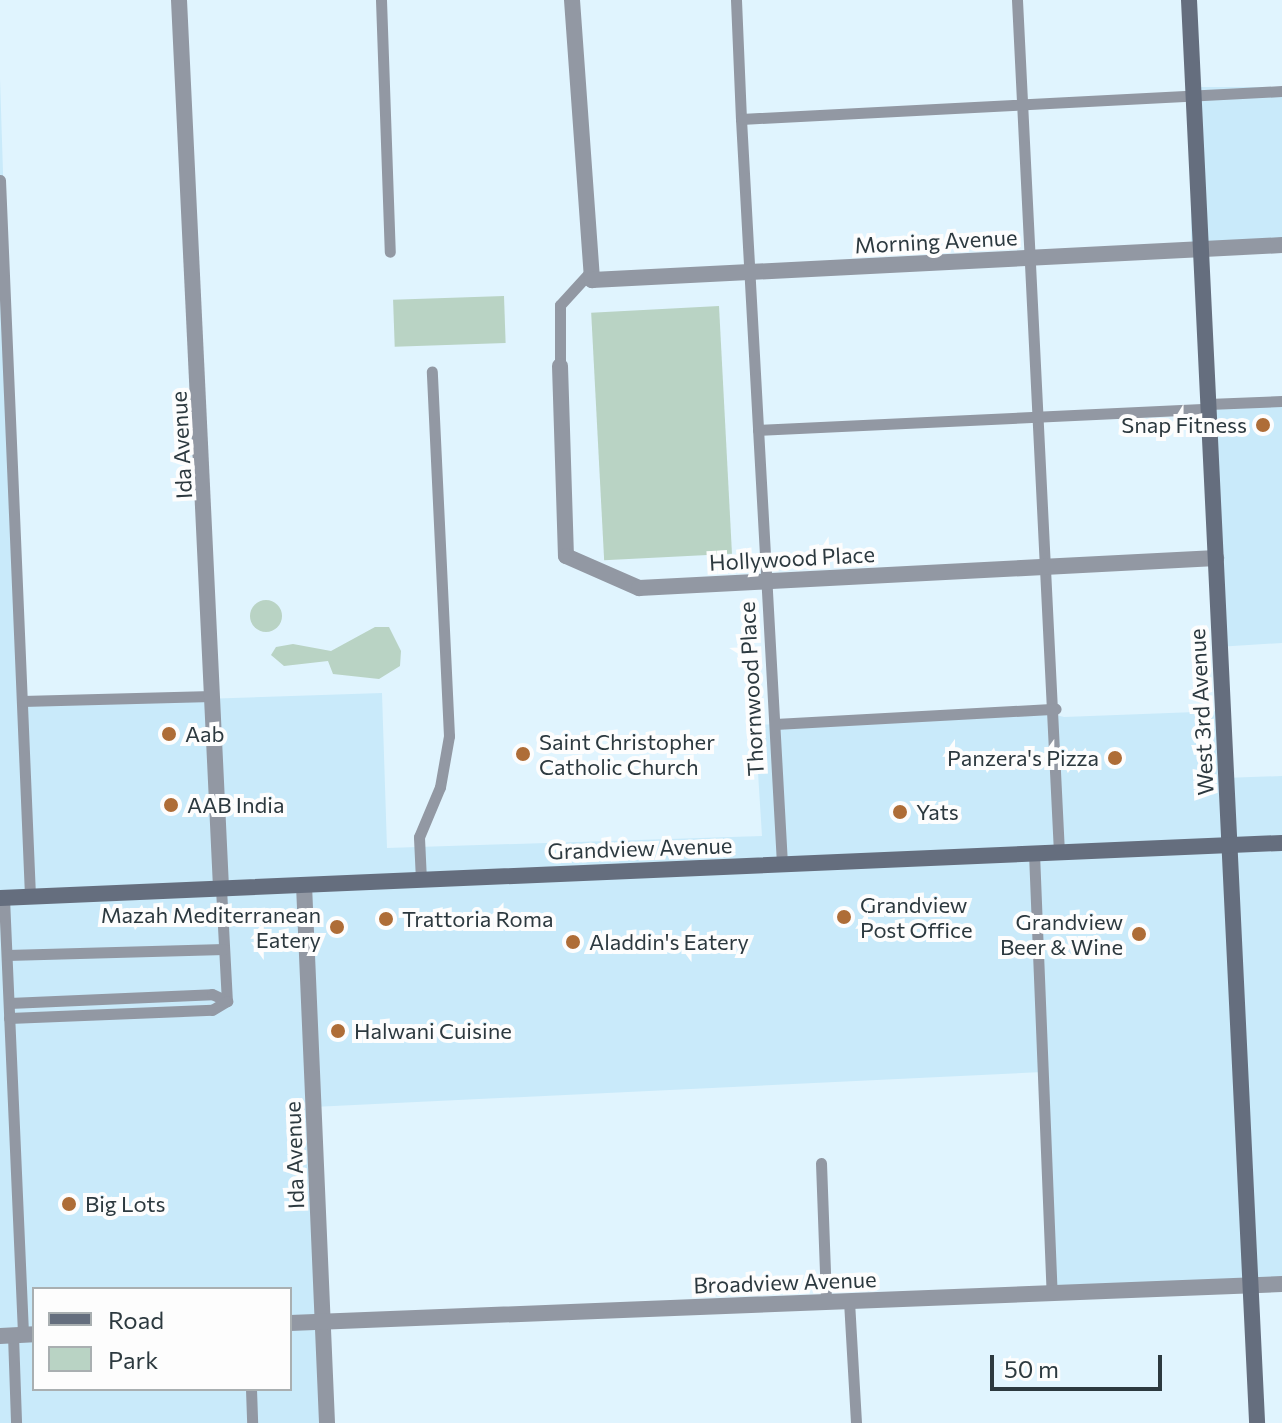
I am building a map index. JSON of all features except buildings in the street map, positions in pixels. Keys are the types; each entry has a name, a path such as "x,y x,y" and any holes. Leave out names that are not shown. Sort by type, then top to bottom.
{"street":[{"name":"Ida Avenue","path":"179,0 221,888"},
{"path":"572,0 591,276"},
{"name":"West 3rd Avenue","path":"1189,0 1257,1423"},
{"name":"Morning Avenue","path":"591,276 748,273 1282,245"},
{"name":"Hollywood Place","path":"560,366 566,556 639,588 1216,558"},
{"name":"Grandview Avenue","path":"2,898 1282,843"},
{"name":"Ida Avenue","path":"304,885 327,1423"},
{"name":"Broadview Avenue","path":"292,1323 1282,1284"}],"lane":[{"path":"381,0 390,252"},
{"name":"Thornwood Place","path":"736,0 748,273 782,864"},
{"path":"1017,0 1024,104 1027,259 1040,416 1056,709 1059,852"},
{"path":"741,119 1282,91"},
{"path":"0,180 30,897"},
{"path":"560,366 560,305 591,276"},
{"path":"421,880 419,837 443,777 449,736 432,371"},
{"path":"758,430 1282,401"},
{"path":"22,701 212,696"},
{"path":"775,724 1056,709"},
{"path":"1034,853 1052,1293"},
{"path":"221,888 227,1001"},
{"path":"2,898 9,1003 6,1070 18,1335 16,1423"},
{"path":"7,955 224,949"},
{"path":"9,1003 212,994 227,1001"},
{"path":"9,1018 212,1010 227,1001"},
{"path":"821,1163 826,1302"},
{"path":"849,1301 856,1423"},
{"path":"251,1391 252,1423"}],"shaded area":[{"path":"0,78 20,705 382,693 387,848 762,836 755,725 1044,712 1064,717 1222,711 1224,778 1282,776 1282,1285 1049,1294 1043,1072 313,1107 323,1423 0,1423"},
{"path":"1191,87 1282,87 1282,250 1191,250"},
{"path":"1282,398 1282,643 1217,647 1204,402"}],"green space":[{"path":"504,296 506,343 395,347 393,300"},
{"path":"719,306 732,554 604,560 591,313"},
{"path":"266,600 278,604 282,616 278,628 266,632 254,628 250,616 254,604"},
{"path":"375,627 389,627 401,651 400,666 379,679 333,674 328,661 284,666 271,655 276,647 293,644 331,651"}],"place":[{"name":"Snap Fitness","path":"1263,425"},
{"name":"Aab","path":"169,734"},
{"name":"Saint Christopher Catholic Church","path":"523,754"},
{"name":"Panzera's Pizza","path":"1115,758"},
{"name":"AAB India","path":"171,805"},
{"name":"Yats","path":"900,812"},
{"name":"Grandview Post Office","path":"844,917"},
{"name":"Trattoria Roma","path":"386,919"},
{"name":"Mazah Mediterranean Eatery","path":"337,927"},
{"name":"Grandview Beer & Wine","path":"1139,934"},
{"name":"Aladdin's Eatery","path":"573,942"},
{"name":"Halwani Cuisine","path":"338,1031"},
{"name":"Big Lots","path":"69,1204"}]}
